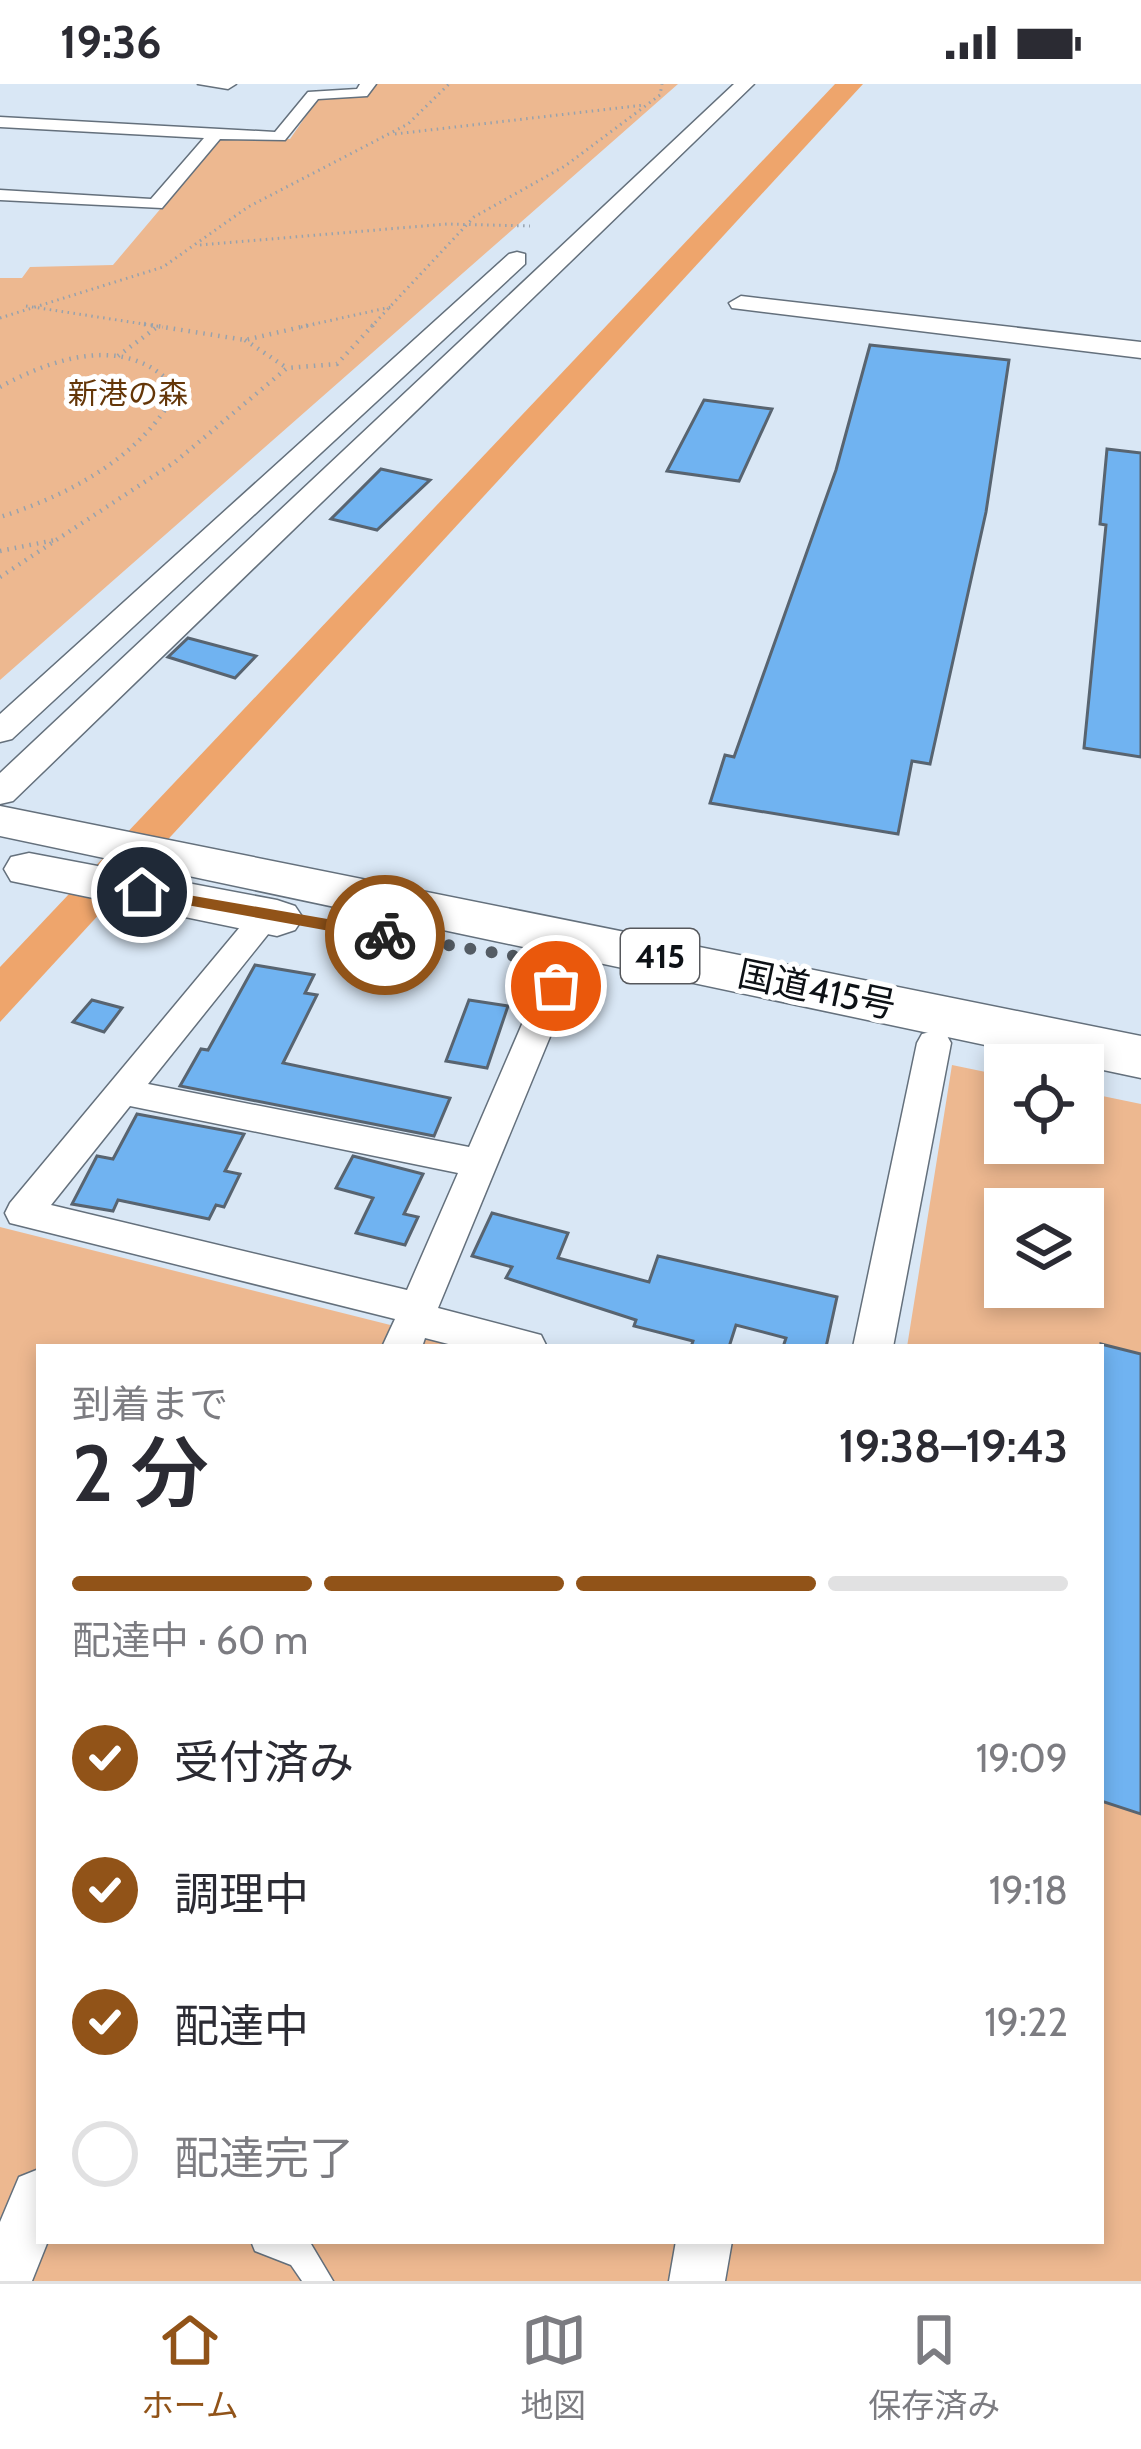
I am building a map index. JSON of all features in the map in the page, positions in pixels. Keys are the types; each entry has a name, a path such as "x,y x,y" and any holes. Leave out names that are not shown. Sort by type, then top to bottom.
{"highway":[{"name":"国道415号","path":"0,821 99,840 160,874 266,916 564,964 984,1054"},
{"name":"国道415号","path":"0,863 60,875 160,874 1141,1057"},
{"path":"1104,1080 1141,1088"}],"street":[{"path":"206,84 228,84"},
{"path":"0,122 279,137 314,94 362,93 368,84"},
{"path":"675,116 711,84"},
{"path":"0,793 746,84"},
{"path":"0,195 156,204 216,134"},
{"path":"0,732 531,235"},
{"path":"741,303 1141,350"},
{"path":"266,916 23,1213 412,1325 511,1344"},
{"path":"412,1325 564,964"},
{"path":"874,1344 934,1043"},
{"path":"121,1091 478,1162"},
{"path":"3,2281 36,2204"},
{"path":"697,2281 703,2244"}],"lane":[{"path":"274,2244 302,2254 319,2281"}],"path":[{"path":"0,318 22,306 149,273 246,208 391,134 437,101 449,84"},
{"path":"0,577 176,462 287,368 337,364 472,220 494,202 565,166 660,95 662,84"},
{"path":"391,134 648,105"},
{"path":"197,245 279,244 472,220 531,235"},
{"path":"22,306 245,340 391,307"},
{"path":"118,356 157,327"},
{"path":"245,340 287,368"},
{"path":"0,387 31,368 62,358 118,356 169,375 177,390 163,420 84,478 34,506 0,517"},
{"path":"0,551 64,538"}],"green space":[{"name":"新港の森","path":"376,84 678,84 0,680 0,278 22,278 30,267 113,265 222,136 290,139 319,97 368,95"},
{"path":"952,1065 984,1072 984,1164 1104,1164 1104,1096 1141,1104 1141,2281 0,2281 0,1227 466,1344 36,1344 36,2244 1104,2244 1104,1344 907,1344"}],"shaded area":[{"path":"835,84 863,84 0,1022 0,967"}],"building":[{"path":"870,345 1009,360 986,512 930,764 912,761 898,834 710,803 725,755 734,757 836,470"},
{"path":"704,400 772,409 739,481 667,471"},
{"path":"1107,449 1141,453 1141,757 1084,748 1106,525 1100,524"},
{"path":"381,469 430,480 377,530 331,519"},
{"path":"188,638 256,656 235,678 168,657"},
{"path":"255,965 314,975 305,993 317,995 283,1063 450,1098 434,1136 180,1086 201,1049 208,1050"},
{"path":"92,1000 122,1008 104,1032 73,1022"},
{"path":"469,1000 508,1006 487,1068 446,1061"},
{"path":"137,1114 244,1134 225,1171 240,1174 224,1207 216,1205 209,1219 118,1200 113,1211 72,1204 97,1156 113,1159"},
{"path":"353,1156 423,1174 404,1214 418,1217 405,1245 356,1233 373,1198 336,1188"},
{"path":"492,1213 568,1233 558,1258 649,1282 658,1256 837,1297 827,1344 784,1344 786,1338 736,1325 730,1344 692,1344 634,1326 636,1320 506,1278 512,1267 472,1256"},
{"path":"1104,1345 1141,1354 1141,1814 1104,1802"}],"way so far":[{"path":"385,935 564,964 556,986"}],"route":[{"path":"142,892 385,935"}]}
